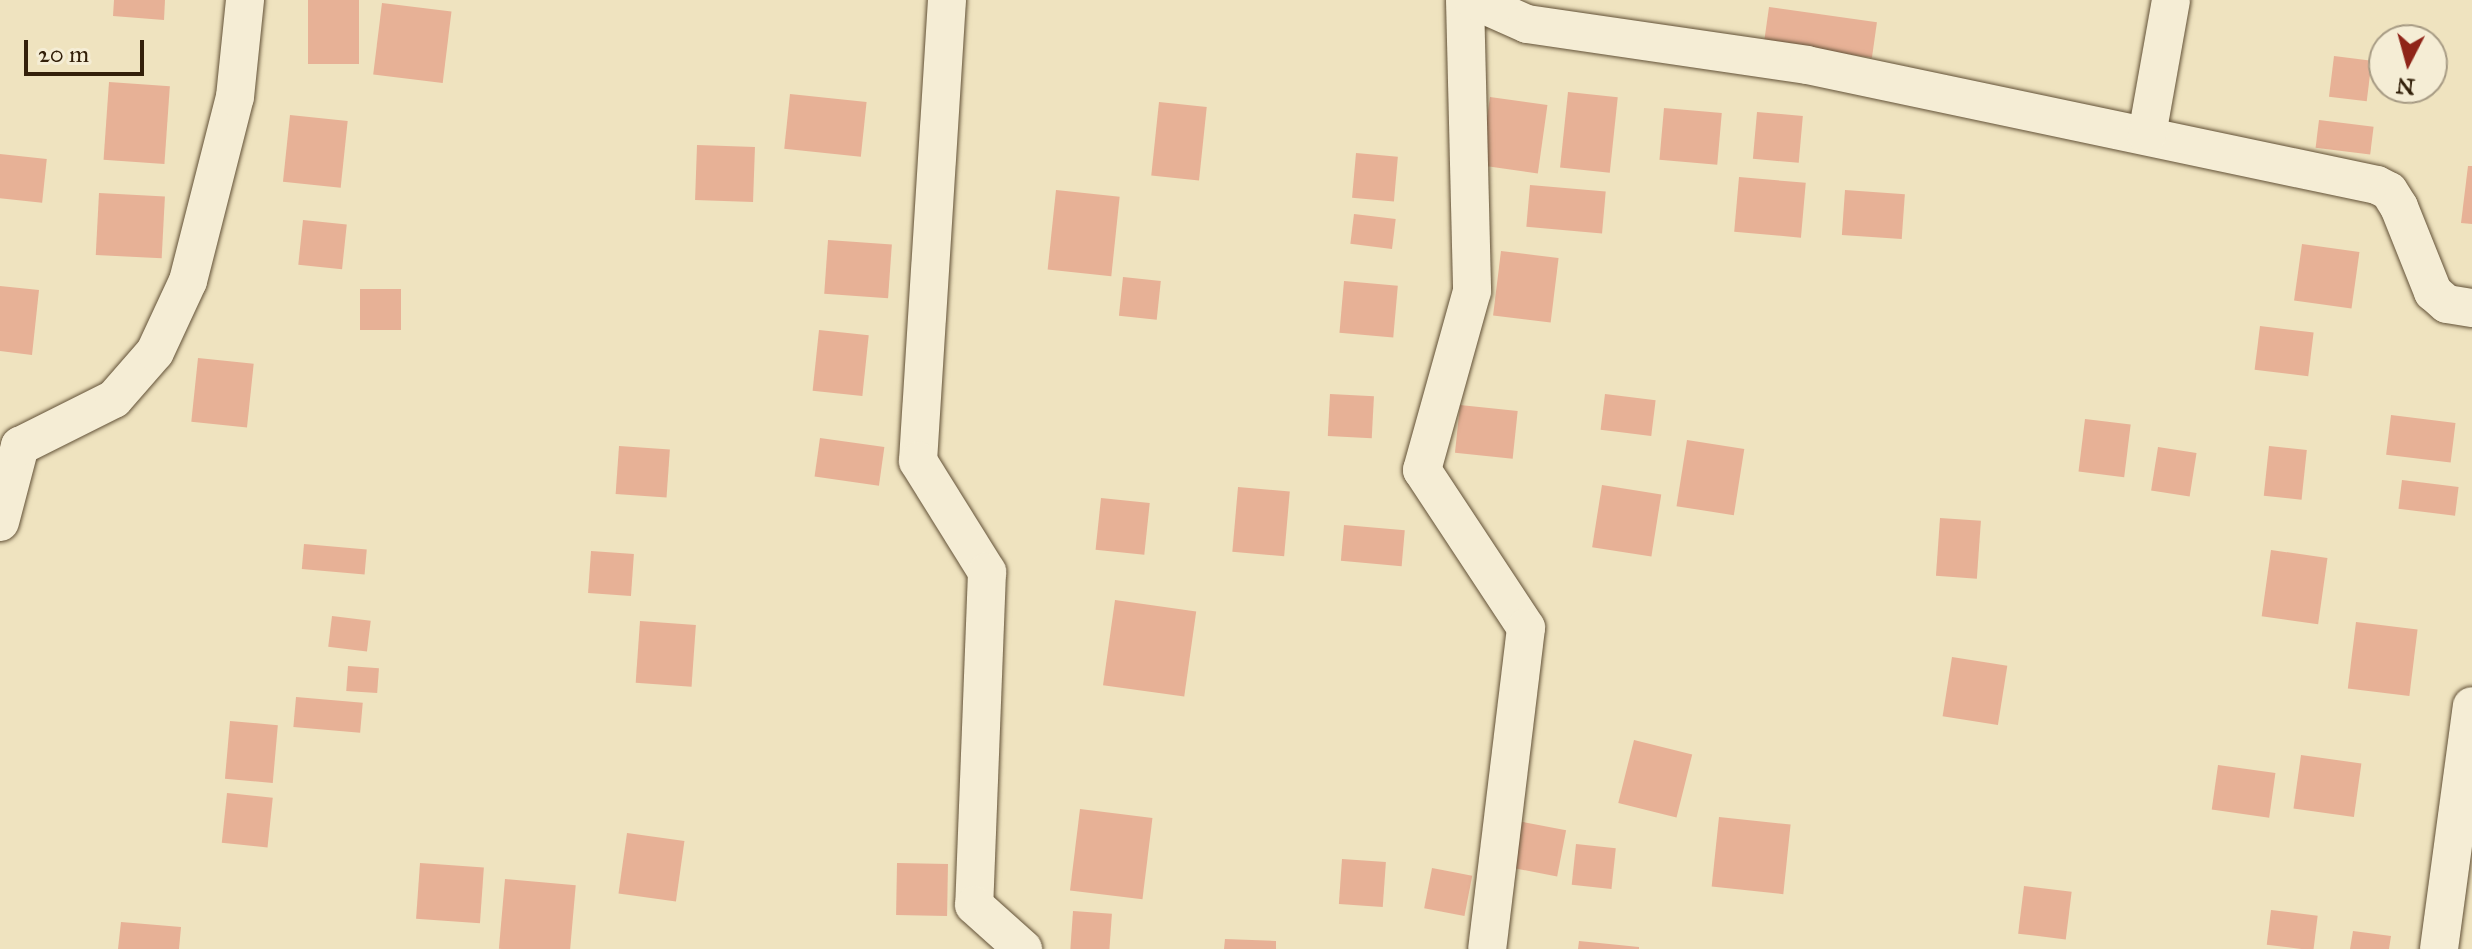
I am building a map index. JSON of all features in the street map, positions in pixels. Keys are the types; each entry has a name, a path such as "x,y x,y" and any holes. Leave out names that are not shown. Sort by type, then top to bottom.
{"street":[{"path":"0,522 20,446 114,399 155,352 188,281 235,97 245,0"},
{"path":"947,0 918,461 987,572 974,905 1023,949"},
{"path":"1465,0 1472,291 1422,470 1526,628 1487,949"},
{"path":"1473,0 1527,24 1807,65 2147,135 2389,191 2433,292 2447,304 2472,308"},
{"path":"2147,135 2171,0"},
{"path":"2439,949 2472,706"}],"building":[{"path":"114,0 165,0 164,20 113,16"},
{"path":"308,0 359,0 359,64 308,64"},
{"path":"382,3 451,12 443,83 373,74"},
{"path":"1769,7 1877,22 1872,58 1764,43"},
{"path":"2334,56 2368,60 2367,101 2329,97"},
{"path":"109,82 170,86 164,164 104,160"},
{"path":"1568,92 1618,97 1610,173 1560,168"},
{"path":"790,94 867,102 861,157 784,149"},
{"path":"1490,97 1547,105 1538,173 1480,165"},
{"path":"1159,102 1207,107 1199,181 1151,176"},
{"path":"1664,108 1722,113 1717,165 1659,160"},
{"path":"1757,112 1803,116 1799,163 1753,159"},
{"path":"290,115 348,121 341,188 283,182"},
{"path":"2319,120 2374,127 2370,154 2316,148"},
{"path":"697,145 755,147 753,202 695,200"},
{"path":"1356,153 1398,157 1394,201 1352,198"},
{"path":"0,154 47,159 42,203 0,198"},
{"path":"2468,166 2472,166 2472,224 2461,223"},
{"path":"1739,177 1806,183 1801,238 1734,232"},
{"path":"1530,185 1606,192 1602,233 1526,227"},
{"path":"1056,190 1120,197 1111,276 1048,270"},
{"path":"1845,190 1905,194 1902,239 1842,235"},
{"path":"99,193 165,196 162,258 96,255"},
{"path":"1354,214 1396,219 1392,249 1350,244"},
{"path":"303,220 347,225 342,269 298,265"},
{"path":"828,240 892,244 888,298 824,294"},
{"path":"2302,244 2359,252 2352,309 2294,300"},
{"path":"1501,251 1559,258 1551,323 1493,316"},
{"path":"1123,277 1161,281 1157,320 1119,316"},
{"path":"1344,281 1398,286 1393,338 1339,333"},
{"path":"0,286 39,290 32,355 0,351"},
{"path":"360,289 401,289 401,330 360,330"},
{"path":"2260,326 2314,333 2308,376 2255,370"},
{"path":"819,330 869,335 862,396 813,391"},
{"path":"198,358 254,364 247,428 191,422"},
{"path":"1330,394 1374,396 1372,438 1328,436"},
{"path":"1605,394 1656,400 1651,436 1601,430"},
{"path":"1460,405 1518,411 1513,459 1455,453"},
{"path":"2391,415 2456,423 2451,463 2386,455"},
{"path":"2085,419 2131,425 2124,477 2079,472"},
{"path":"820,438 884,447 879,486 815,477"},
{"path":"1687,440 1744,449 1734,515 1677,506"},
{"path":"619,446 670,450 667,497 616,494"},
{"path":"2269,446 2307,450 2302,500 2264,496"},
{"path":"2158,447 2197,453 2190,497 2151,490"},
{"path":"2402,480 2459,487 2455,516 2398,509"},
{"path":"1602,485 1661,494 1651,557 1592,547"},
{"path":"1238,487 1290,492 1284,556 1232,552"},
{"path":"1101,498 1150,503 1144,555 1096,550"},
{"path":"1940,518 1981,521 1977,579 1936,576"},
{"path":"1344,525 1405,530 1402,566 1341,561"},
{"path":"304,544 367,549 365,574 302,569"},
{"path":"2271,550 2327,558 2318,624 2262,616"},
{"path":"591,551 634,554 631,596 588,593"},
{"path":"1115,600 1196,611 1184,697 1103,685"},
{"path":"332,616 371,621 367,652 328,647"},
{"path":"640,621 696,625 692,687 636,683"},
{"path":"2356,622 2418,630 2409,696 2348,689"},
{"path":"1952,657 2007,666 1998,725 1943,716"},
{"path":"348,666 379,668 377,693 346,691"},
{"path":"296,697 363,703 360,733 293,727"},
{"path":"230,721 278,725 273,783 225,779"},
{"path":"1634,740 1692,755 1676,818 1618,803"},
{"path":"2301,755 2361,763 2354,817 2293,808"},
{"path":"2218,765 2275,773 2269,818 2212,810"},
{"path":"227,793 273,798 268,848 222,843"},
{"path":"1080,809 1152,818 1142,899 1070,890"},
{"path":"1719,817 1791,825 1783,894 1712,887"},
{"path":"1518,821 1566,830 1557,876 1509,867"},
{"path":"627,833 684,841 676,901 619,893"},
{"path":"1576,844 1616,848 1611,889 1572,885"},
{"path":"1342,859 1386,862 1383,907 1339,904"},
{"path":"420,863 484,867 480,923 416,919"},
{"path":"897,863 948,864 947,916 896,915"},
{"path":"1432,868 1472,876 1464,916 1424,908"},
{"path":"505,879 576,885 570,949 499,949"},
{"path":"2024,886 2072,892 2066,939 2018,934"},
{"path":"2271,910 2318,916 2314,949 2267,945"},
{"path":"1073,911 1112,914 1109,949 1070,949"},
{"path":"121,922 181,927 179,949 118,949"},
{"path":"2353,931 2391,936 2389,949 2350,949"},
{"path":"1225,939 1276,941 1276,949 1224,949"},
{"path":"1579,941 1639,947 1639,949 1578,949"}]}
